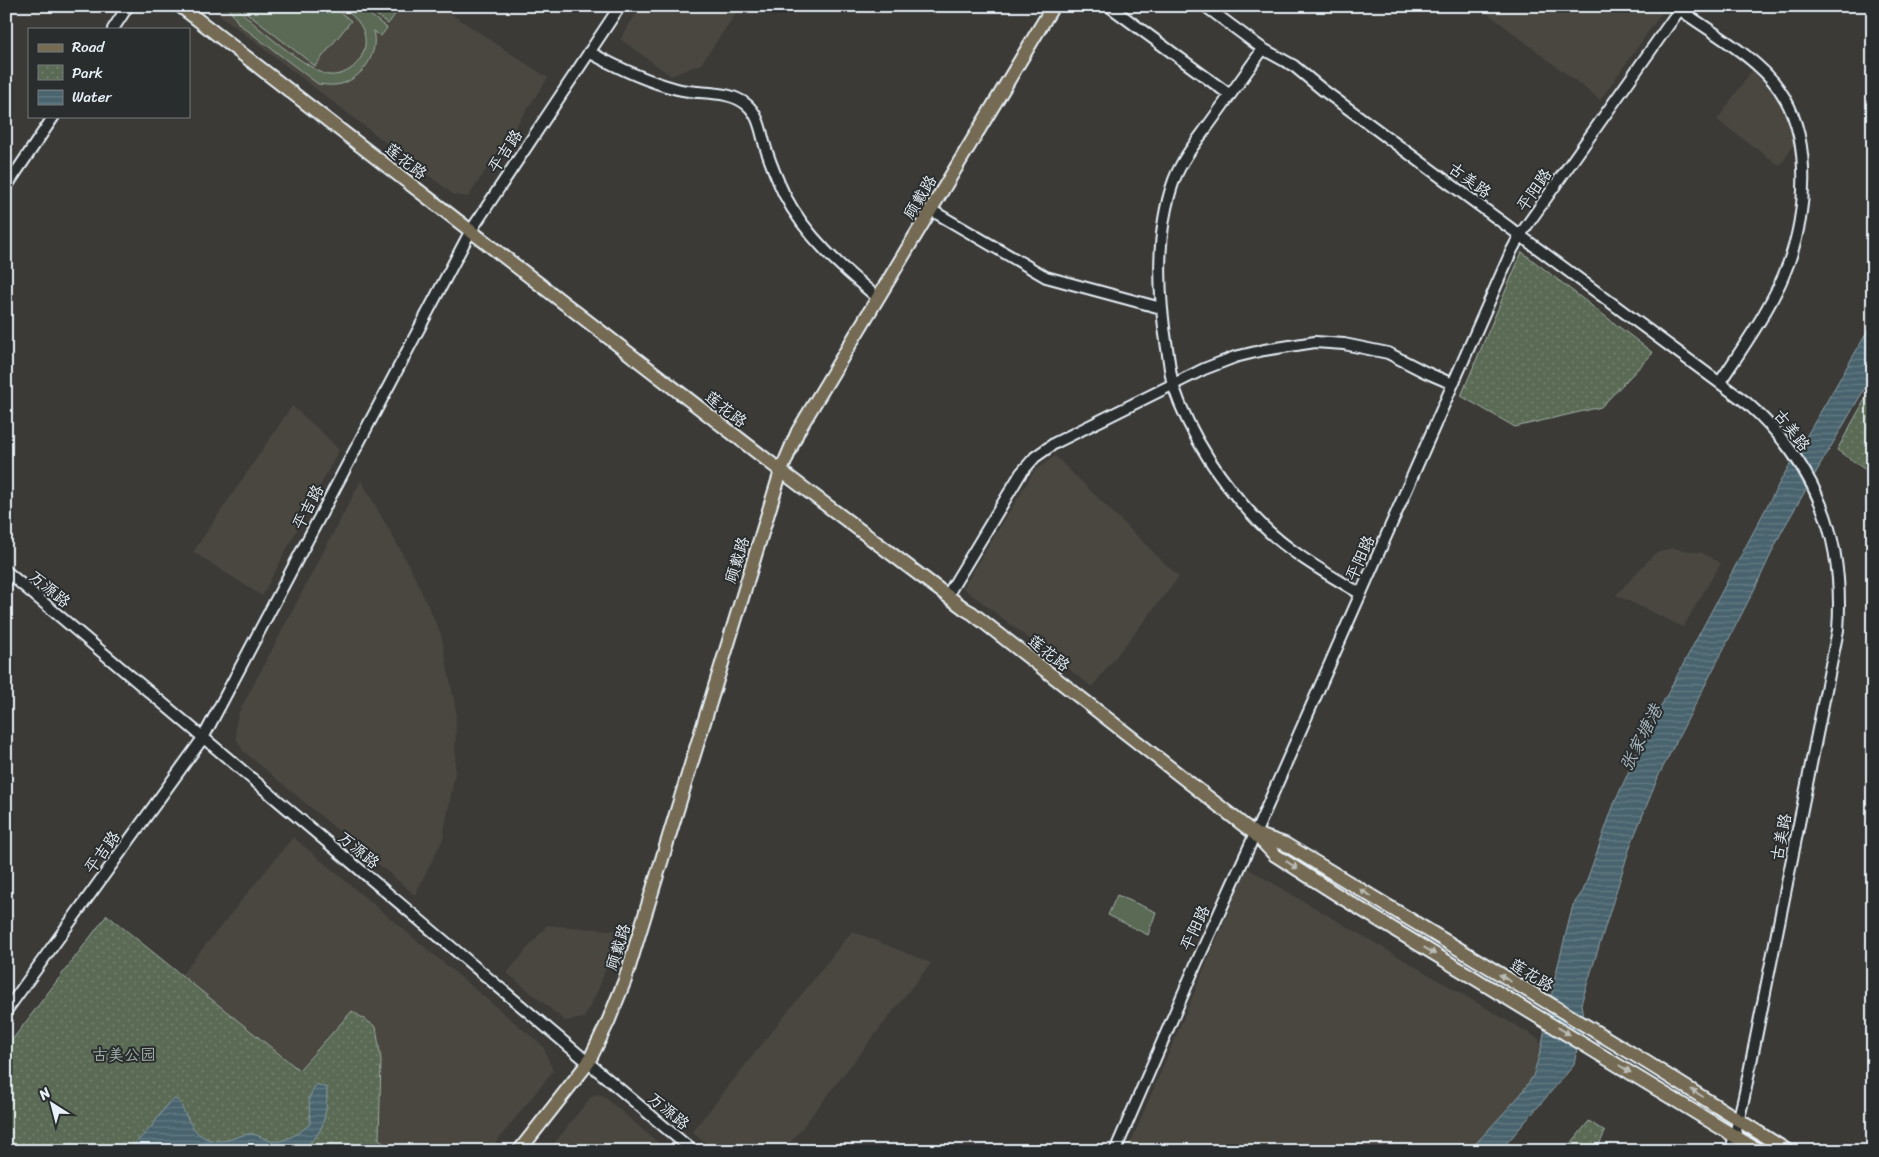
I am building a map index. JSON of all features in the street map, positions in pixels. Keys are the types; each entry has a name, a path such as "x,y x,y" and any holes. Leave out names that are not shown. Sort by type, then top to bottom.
{"main road":[{"name":"莲花路","path":"180,6 781,471 972,613 1255,834 1275,855 1758,1151"},
{"name":"顾戴路","path":"519,1151 588,1063 608,1022 625,980 781,471 798,431 1053,6"},
{"name":"莲花路","path":"1255,834 1285,844 1788,1151"}],"street":[{"path":"114,28 128,6"},
{"name":"平吉路","path":"6,1011 203,738 470,232 620,6"},
{"path":"1109,6 1230,95"},
{"name":"古美路","path":"1205,6 1263,49 1294,66 1323,90 1720,382 1763,417 1790,449 1815,490 1829,524 1835,549 1840,602 1838,630 1731,1151"},
{"path":"1679,7 1751,60 1779,89 1789,107 1798,130 1802,155 1804,184 1802,212 1798,236 1789,262 1768,310 1720,382"},
{"name":"平阳路","path":"1115,1151 1511,252 1520,235 1679,7"},
{"path":"1263,49 1182,163 1169,196 1162,236 1160,308 1173,384 1204,451 1220,476 1242,504 1283,544 1361,594"},
{"path":"589,52 633,75 654,83 679,90 726,95 738,99 747,105 755,113 772,166 785,195 801,221 834,260 878,298"},
{"path":"6,187 53,118"},
{"path":"931,210 1046,277 1160,308"},
{"path":"947,596 1021,473 1035,457 1056,443 1204,369 1235,357 1264,350 1315,342 1344,344 1388,353 1424,372 1453,384"},
{"name":"万源路","path":"6,571 693,1151"}],"shaded area":[{"path":"208,6 439,6 548,78 468,197 454,195"},
{"path":"641,6 741,6 701,64 671,76 620,39"},
{"path":"1478,6 1657,6 1664,10 1600,100"},
{"path":"1752,70 1774,94 1784,112 1793,135 1793,146 1780,166 1717,120"},
{"path":"292,406 322,432 339,450 262,596 193,552"},
{"path":"1055,456 1179,577 1092,687 963,588 1034,471"},
{"path":"361,480 410,567 441,634 456,711 455,773 443,839 415,895 243,751 237,740 235,728 238,714"},
{"path":"1672,548 1702,553 1721,563 1683,627 1616,595 1654,554"},
{"path":"293,837 543,1046 553,1071 489,1151 394,1151 379,1139 381,1060 352,1011 299,1070 181,975"},
{"path":"1247,868 1539,1039 1541,1049 1533,1076 1521,1094 1470,1151 1127,1151"},
{"path":"547,925 619,931 599,988 584,1018 565,1021 507,973"},
{"path":"852,931 931,963 784,1151 715,1151 692,1132"},
{"path":"596,1094 602,1095 668,1151 548,1151 590,1098"}],"green space":[{"path":"227,6 237,6 253,23 280,45 309,66 329,75 346,72 353,67 363,53 365,45 365,36 360,24 340,6 359,6 387,28 381,36 373,31 374,48 372,56 357,76 341,84 318,84 239,24"},
{"path":"248,6 333,6 351,21 315,66 244,11"},
{"path":"365,6 396,6 399,9 388,24"},
{"path":"1522,252 1653,353 1601,407 1515,427 1461,396"},
{"path":"1873,385 1873,475 1837,450"},
{"path":"1117,895 1156,912 1148,935 1108,915"},
{"name":"古美公园","path":"107,915 299,1070 352,1011 376,1027 381,1060 379,1139 394,1151 6,1151 6,1048"},
{"path":"1589,1121 1605,1132 1596,1151 1565,1151"}],"water":[{"path":"1873,322 1873,374 1782,531 1755,588 1659,775 1631,844 1581,1004 1583,1016 1574,1065 1500,1151 1469,1151 1521,1094 1533,1076 1541,1049 1555,977 1573,905 1583,891 1614,804 1642,742 1782,478"},
{"path":"316,1084 327,1088 324,1118 318,1134 301,1151 128,1151 152,1126 168,1103 175,1099 179,1101 196,1131 209,1139 217,1141 228,1140 250,1134 272,1141 288,1139 310,1124 309,1098"}],"water label":[{"name":"张家塘港","path":"1641,738"}]}
